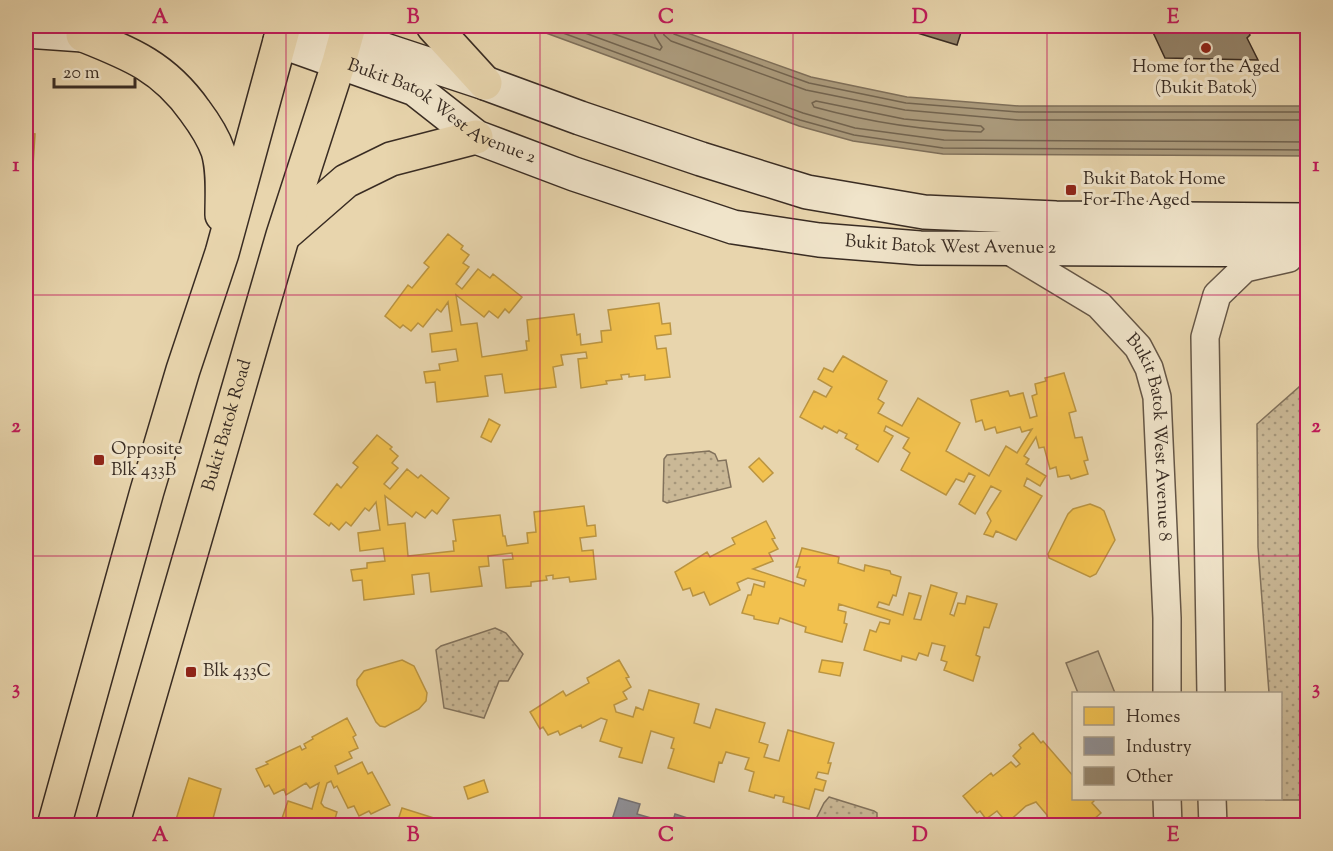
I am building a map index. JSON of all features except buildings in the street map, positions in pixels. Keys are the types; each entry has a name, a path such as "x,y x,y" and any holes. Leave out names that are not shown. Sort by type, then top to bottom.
{"main road":[{"name":"Bukit Batok West Avenue 2","path":"312,26 345,42 415,89 476,137 604,184 733,227 830,241 920,248 1308,252"},
{"path":"432,26 486,83"},
{"path":"26,31 83,35 128,52 158,71 183,94 205,126 218,152 222,180 222,253"},
{"name":"Bukit Batok West Avenue 2","path":"282,33 345,42 486,83 639,139 807,192 924,212 1056,218 1308,220"},
{"path":"54,825 147,491 183,370 222,253 282,33"},
{"name":"Bukit Batok Road","path":"112,825 283,235 345,42"},
{"path":"283,235 346,181 390,159 476,137"},
{"name":"Bukit Batok West Avenue 2","path":"604,184 594,169 594,157 599,145 615,137 639,139"}],"street":[{"name":"Bukit Batok West Avenue 8","path":"1006,249 1099,305 1138,347 1149,368 1157,397 1167,618 1167,692"},
{"path":"1210,692 1205,338 1217,295 1245,268 1308,252"},
{"path":"1167,800 1168,825"},
{"path":"1212,800 1213,825"}],"shaded area":[{"path":"1307,380 1307,800 1282,800 1282,692 1269,692 1258,547 1257,424"},
{"path":"709,451 715,454 718,461 726,460 731,487 667,503 663,501 664,459 667,455"},
{"path":"495,628 506,633 523,654 508,681 499,681 484,718 444,708 436,650 441,646"},
{"path":"1098,651 1115,692 1078,692 1066,663"},
{"path":"829,797 874,811 877,813 877,825 813,825"}],"water":[{"path":"527,26 668,26 811,77 907,97 1019,106 1307,106 1307,156 943,154 853,141 799,126"}],"place":[{"name":"Home for the Aged (Bukit Batok)","path":"1206,48"},
{"name":"Bukit Batok Home For The Aged","path":"1071,190"},
{"name":"Opposite Blk 433B","path":"99,460"},
{"name":"Blk 433C","path":"191,672"}]}
